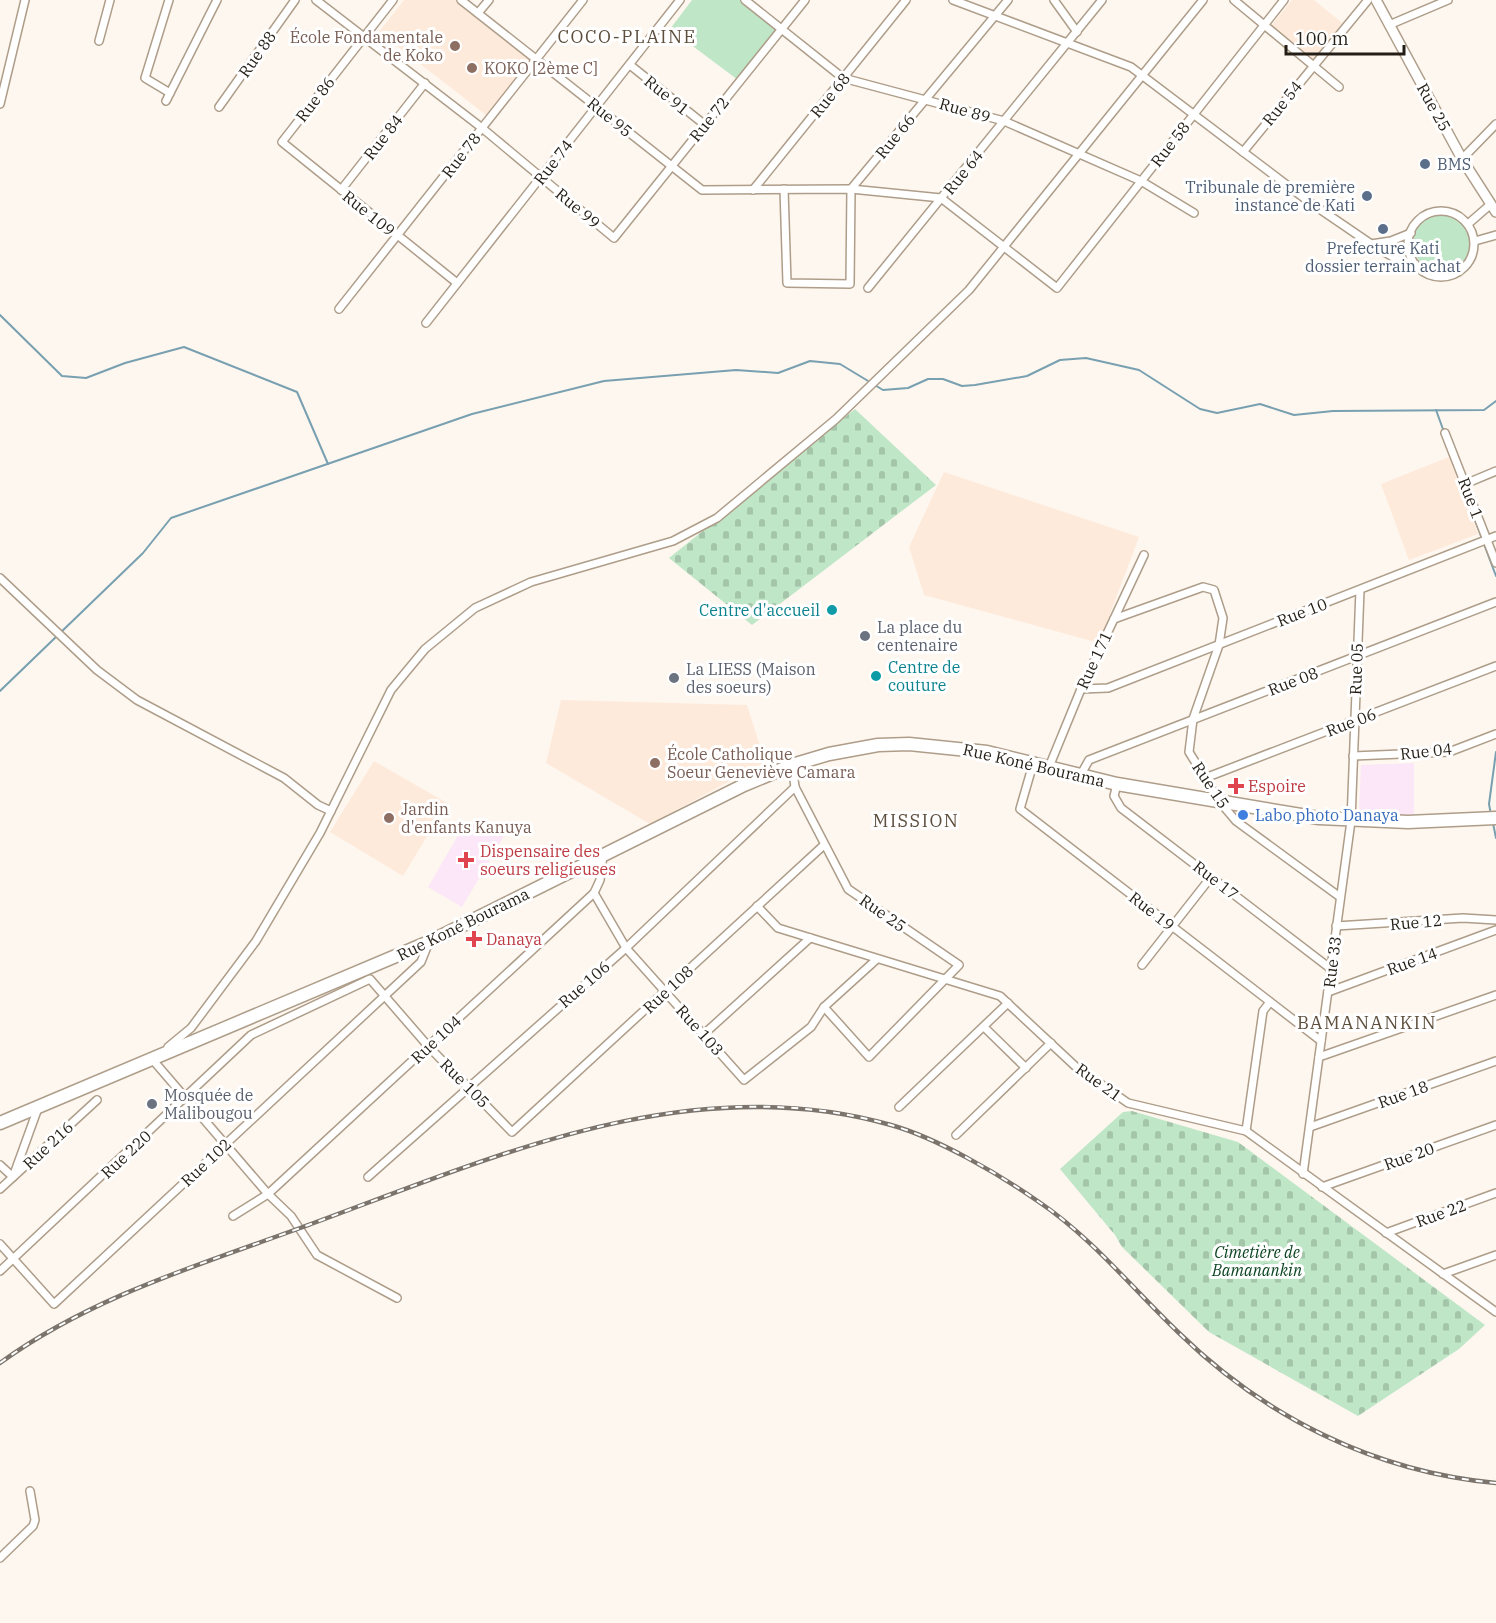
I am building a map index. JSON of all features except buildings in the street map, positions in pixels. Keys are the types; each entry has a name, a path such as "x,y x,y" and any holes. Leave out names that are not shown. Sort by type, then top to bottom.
{"highway":[{"name":"Rue Koné Bourama","path":"0,1123 429,942 744,785 792,765 829,754 878,746 909,744 968,749 1117,784 1351,821 1452,822 1496,818"}],"street":[{"path":"0,104 25,0"},
{"path":"99,41 110,0"},
{"path":"170,0 145,78 168,97 217,0"},
{"name":"Rue 88","path":"219,107 294,0"},
{"name":"Rue 99","path":"316,0 482,128 614,238"},
{"name":"Rue 86","path":"282,142 393,0"},
{"name":"Rue 95","path":"461,0 702,190 753,190"},
{"path":"478,13 489,0"},
{"name":"Rue 78","path":"339,309 583,0"},
{"name":"Rue 74","path":"426,323 680,0"},
{"name":"Rue 89","path":"745,0 843,78 926,98 1004,121 1141,181 1194,213"},
{"name":"Rue 72","path":"614,238 805,0"},
{"name":"Rue 68","path":"753,190 906,0"},
{"path":"952,0 1066,45 1131,67 1308,201 1371,244 1398,260 1414,264 1429,275 1451,276 1469,263 1474,241 1468,224 1457,215 1437,212 1418,221 1410,234 1409,254 1414,264"},
{"name":"Rue 66","path":"852,189 1008,0"},
{"path":"1054,0 1077,32"},
{"name":"Rue 64","path":"868,288 1102,0"},
{"path":"397,1298 317,1255 291,1216 268,1194 151,1059 191,1028 256,940 331,811 391,690 425,649 475,608 531,582 673,541 717,518 836,419 969,290 1203,0"},
{"path":"1234,0 1339,87"},
{"name":"Rue 58","path":"1004,246 1057,288 1284,0"},
{"name":"Rue 54","path":"1243,152 1368,0"},
{"name":"Rue 25","path":"1376,0 1462,159 1493,208"},
{"path":"1389,25 1448,0"},
{"name":"Rue 91","path":"630,65 705,125"},
{"name":"Rue 84","path":"341,190 425,83"},
{"path":"1462,159 1496,124"},
{"name":"Rue 109","path":"282,142 457,284"},
{"path":"784,189 787,283 849,284 852,189"},
{"path":"753,190 852,189 941,198 1004,246"},
{"path":"1468,224 1493,208"},
{"path":"1371,244 1391,241 1410,234"},
{"path":"1474,241 1496,235"},
{"name":"Rue 1","path":"1445,433 1496,563"},
{"path":"1465,484 1496,471"},
{"name":"Rue 10","path":"1081,689 1108,688 1496,536"},
{"name":"Rue 171","path":"1049,767 1081,689 1144,555"},
{"path":"0,578 97,670 137,700 284,778 318,805 331,811"},
{"name":"Rue 15","path":"1114,619 1203,587 1214,590 1222,618 1219,645 1193,719 1189,752 1220,802 1236,821 1340,897"},
{"name":"Rue 05","path":"1351,821 1360,590"},
{"name":"Rue 08","path":"1080,776 1089,759 1496,602"},
{"name":"Rue 06","path":"1205,778 1496,666"},
{"name":"Rue 04","path":"1353,756 1449,752 1496,734"},
{"name":"Rue 19","path":"1033,764 1020,809 1321,1041"},
{"name":"Rue 25","path":"792,765 795,787 848,889 959,965 945,980"},
{"name":"Rue 17","path":"1117,784 1114,796 1121,807 1331,969"},
{"name":"Rue 106","path":"368,1177 626,948 795,787"},
{"name":"Rue 33","path":"1303,1174 1351,821"},
{"name":"Rue 108","path":"513,1132 824,845"},
{"name":"Rue 104","path":"233,1216 268,1194 594,893 600,880 603,855"},
{"path":"1142,965 1211,877"},
{"name":"Rue 103","path":"594,893 626,948 744,1080 811,1027 824,1007"},
{"name":"Rue 21","path":"757,906 778,928 1000,996 1075,1066 1128,1103 1246,1131 1496,1312"},
{"name":"Rue 12","path":"1336,926 1463,918 1496,920"},
{"name":"Rue 14","path":"1328,992 1496,930"},
{"path":"704,1034 810,938"},
{"name":"Rue 102","path":"13,1259 54,1304 386,996 421,962 429,942"},
{"path":"877,959 824,1007 869,1057 945,980"},
{"name":"Rue 105","path":"370,979 428,1046 513,1132"},
{"name":"Rue 220","path":"0,1271 251,1035 370,979"},
{"path":"1319,1057 1496,995"},
{"path":"1246,1131 1263,1011 1270,1002"},
{"path":"899,1107 1008,1004"},
{"path":"984,1027 1026,1068"},
{"path":"956,1135 1051,1043"},
{"name":"Rue 18","path":"1310,1127 1496,1061"},
{"name":"Rue 216","path":"0,1189 97,1100"},
{"path":"0,1166 13,1177 38,1108"},
{"name":"Rue 20","path":"1322,1187 1496,1125"},
{"name":"Rue 22","path":"1386,1233 1496,1193"},
{"path":"0,1244 13,1259"},
{"path":"1443,1274 1496,1255"},
{"path":"0,1558 33,1526 35,1520 30,1491"}],"shaded area":[{"name":"École Fondamentale de Koko","path":"404,0 456,0 531,60 486,115 379,32"},
{"path":"1292,0 1314,0 1342,23 1314,61 1271,26"},
{"path":"1449,457 1478,534 1409,560 1381,484"},
{"path":"944,472 1139,537 1099,643 924,595 909,547"},
{"name":"École Catholique Soeur Geneviève Camara","path":"561,700 747,705 765,762 650,824 546,763"},
{"name":"Jardin d'enfants Kanuya","path":"374,761 447,803 403,876 330,832"},
{"path":"1414,763 1414,815 1390,816 1359,812 1361,765"},
{"name":"Dispensaire des soeurs religieuses","path":"467,820 489,834 496,823 508,829 462,907 428,887"}],"green space":[{"path":"692,0 746,0 780,26 738,80 670,29"},
{"path":"1442,214 1458,219 1466,227 1471,243 1466,259 1458,267 1442,272 1426,267 1418,259 1413,243 1418,227 1426,219"},
{"path":"855,409 936,485 752,625 669,558"},
{"name":"Cimetière de Bamanankin","path":"1132,1111 1238,1142 1485,1325 1459,1349 1358,1416 1209,1332 1122,1247 1115,1235 1060,1169 1123,1112"}],"waterway":[{"path":"0,315 62,376 86,378 125,363 184,347 297,392 328,464"},
{"path":"0,691 143,553 171,518 472,414 604,381 736,370 778,373 810,361 840,364 883,390 908,388 928,379 943,379 962,386 975,385 1027,376 1060,360 1086,358 1139,370 1200,409 1217,413 1260,404 1294,415 1333,411 1484,410 1496,401"},
{"path":"1436,410 1444,432"},
{"path":"1457,472 1496,576"},
{"path":"1491,815 1489,804 1496,752"},
{"path":"1493,823 1496,838"}],"railway":[{"path":"0,1363 73,1318 150,1283 523,1148 595,1128 668,1113 742,1107 816,1110 891,1125 909,1131 967,1158 1023,1191 1076,1231 1212,1363 1285,1414 1365,1453 1408,1467 1451,1477 1496,1483"}],"place":[{"name":"École Fondamentale de Koko","path":"455,46"},
{"name":"KOKO [2ème C]","path":"472,68"},
{"name":"BMS","path":"1425,164"},
{"name":"Tribunale de première instance de Kati","path":"1367,196"},
{"name":"Prefecture Kati dossier terrain achat","path":"1383,229"},
{"name":"Centre d'accueil","path":"832,610"},
{"name":"La place du centenaire","path":"865,636"},
{"name":"Centre de couture","path":"876,676"},
{"name":"La LIESS (Maison des soeurs)","path":"674,678"},
{"name":"École Catholique Soeur Geneviève Camara","path":"655,763"},
{"name":"Espoire","path":"1236,786"},
{"name":"Labo photo Danaya","path":"1243,815"},
{"name":"Jardin d'enfants Kanuya","path":"389,818"},
{"name":"Dispensaire des soeurs religieuses","path":"466,860"},
{"name":"Danaya","path":"474,939"},
{"name":"Mosquée de Malibougou","path":"152,1104"}],"district":[{"name":"COCO-PLAINE","path":"627,36"},
{"name":"MISSION","path":"916,820"},
{"name":"BAMANANKIN","path":"1367,1022"}]}
